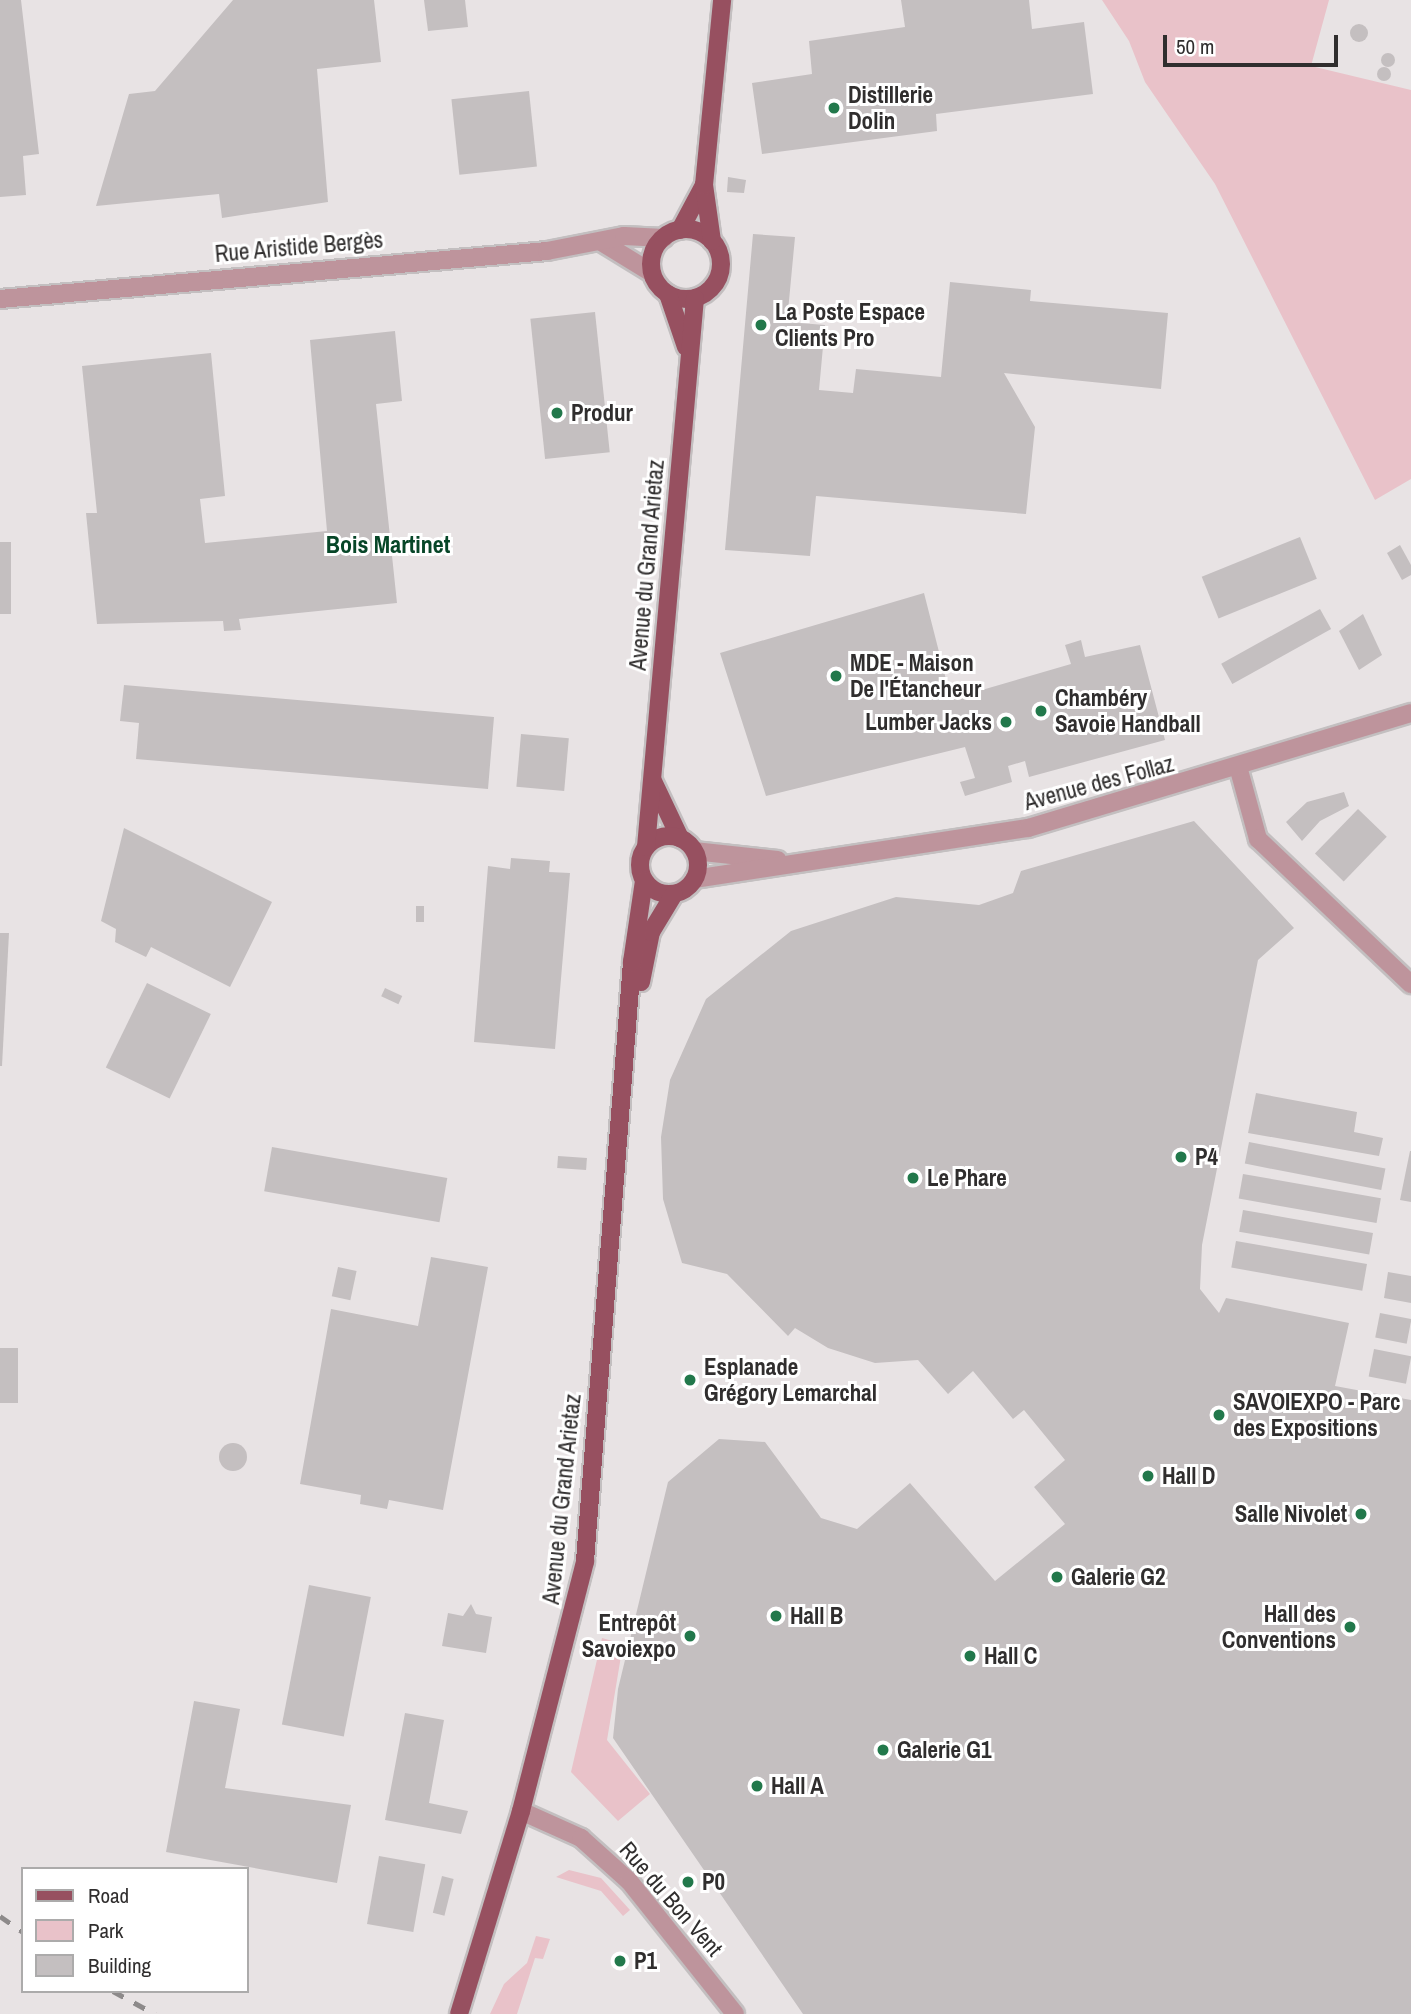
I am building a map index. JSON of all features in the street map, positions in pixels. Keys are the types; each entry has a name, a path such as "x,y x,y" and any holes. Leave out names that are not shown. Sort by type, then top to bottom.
{"main road":[{"path":"704,185 672,234 654,251 652,273 668,294 695,298 720,274 704,185 722,0"},
{"path":"672,234 712,241"},
{"name":"Avenue du Grand Arietaz","path":"668,294 688,353"},
{"name":"Avenue du Grand Arietaz","path":"646,847 695,298"},
{"path":"653,781 680,838 694,851 694,879 674,894 644,881 639,864 646,847 662,836 680,838"},
{"name":"Avenue du Grand Arietaz","path":"459,2014 521,1811 585,1561 628,1058 632,962 644,881"},
{"name":"Avenue du Grand Arietaz","path":"628,1058 651,932 674,894"}],"street":[{"name":"Rue Aristide Bergès","path":"0,299 603,243 624,236 672,234"},
{"path":"603,243 652,273"},
{"name":"Avenue des Follaz","path":"694,879 792,861 968,841 1239,770 1411,713"},
{"path":"1239,770 1258,839 1411,984"},
{"name":"Avenue des Follaz","path":"694,851 792,861"},
{"name":"Rue du Bon Vent","path":"521,1811 581,1838 629,1881 736,2014"}],"green space":[{"path":"1102,0 1329,0 1311,66 1411,90 1411,479 1375,500 1215,184 1145,82 1129,41"},
{"path":"602,1638 623,1644 607,1740 650,1794 618,1821 571,1772"},
{"path":"569,1870 601,1878 630,1910 623,1916 601,1891 556,1877"},
{"path":"536,1936 550,1939 543,1959 535,1958 517,2014 490,2014 504,1984 527,1963"}],"building":[{"path":"0,0 21,0 39,154 23,156 26,195 0,197"},
{"path":"233,0 374,0 381,62 317,69 328,202 222,218 219,194 96,206 129,94 155,91"},
{"path":"424,0 465,0 468,27 428,31"},
{"path":"901,0 1029,0 1032,29 1084,22 1093,94 936,114 937,131 762,154 752,83 812,74 809,41 905,27"},
{"path":"1359,24 1365,27 1368,33 1365,39 1359,42 1353,39 1350,33 1353,27"},
{"path":"1388,53 1393,55 1393,65 1388,67 1383,65 1381,60 1383,55"},
{"path":"1381,67 1387,67 1391,74 1387,81 1381,81 1377,77 1377,71"},
{"path":"529,91 537,167 459,175 451,99"},
{"path":"728,177 746,180 744,193 727,192"},
{"path":"753,234 795,237 787,322 825,325 819,390 853,393 856,369 941,377 950,282 1031,290 1030,301 1168,313 1161,389 1004,373 1035,427 1026,514 816,496 810,556 725,550"},
{"path":"595,312 610,452 545,459 530,319"},
{"path":"395,331 402,401 376,404 397,603 239,619 241,630 224,631 223,621 97,624 86,513 97,513 82,366 211,353 225,496 200,499 205,543 327,531 310,340"},
{"path":"1300,537 1317,579 1219,618 1202,577"},
{"path":"0,542 11,542 11,614 0,614"},
{"path":"1400,545 1411,565 1411,575 1402,580 1387,553"},
{"name":"MDE - Maison De l'Étancheur","path":"924,593 951,699 1071,664 1065,645 1081,640 1085,657 1140,645 1165,740 1029,777 1025,761 1008,766 1012,782 965,796 960,782 975,778 965,747 766,796 720,653"},
{"path":"1320,609 1331,629 1232,684 1221,664"},
{"path":"1363,614 1382,655 1359,670 1339,631"},
{"path":"124,685 494,717 488,789 136,759 139,723 120,721"},
{"path":"521,734 569,738 564,791 516,787"},
{"path":"1344,792 1349,806 1320,821 1302,841 1286,822 1307,802"},
{"path":"1358,809 1387,837 1344,881 1315,854"},
{"name":"SAVOIEXPO - Parc des Expositions","path":"1194,821 1294,928 1258,960 1202,1245 1200,1289 1219,1313 1226,1298 1349,1323 1335,1386 1411,1400 1411,2014 803,2014 613,1738 618,1689 668,1482 719,1439 765,1442 821,1518 857,1529 910,1483 995,1581 1065,1524 1034,1487 1065,1460 1024,1410 1013,1419 973,1371 948,1394 918,1360 875,1363 828,1348 795,1328 788,1336 727,1274 682,1263 663,1199 661,1137 670,1080 706,999 791,931 896,897 979,905 1013,893 1021,871"},
{"path":"124,828 272,902 230,987 151,947 146,957 115,942 116,929 101,921"},
{"path":"511,858 550,861 549,872 570,873 555,1049 474,1042 488,866 510,869"},
{"path":"416,906 424,906 424,922 416,922"},
{"path":"0,933 9,933 2,1066 0,1066"},
{"path":"147,983 211,1014 170,1099 106,1067"},
{"path":"385,988 402,996 398,1004 381,996"},
{"path":"1256,1093 1357,1112 1354,1132 1383,1138 1379,1156 1248,1133"},
{"path":"1249,1142 1385,1169 1381,1190 1245,1164"},
{"path":"272,1147 447,1178 439,1222 264,1191"},
{"path":"1411,1151 1411,1202 1400,1200"},
{"path":"558,1156 587,1158 586,1170 557,1168"},
{"path":"1243,1174 1381,1198 1377,1223 1239,1199"},
{"path":"1243,1210 1373,1233 1369,1255 1239,1232"},
{"path":"1236,1241 1367,1264 1362,1291 1231,1268"},
{"path":"431,1257 488,1267 443,1510 389,1500 387,1509 360,1504 361,1495 300,1484 331,1309 418,1326"},
{"path":"338,1267 357,1271 350,1300 332,1296"},
{"path":"1388,1272 1411,1276 1411,1303 1384,1298"},
{"path":"1380,1313 1411,1319 1407,1344 1375,1338"},
{"path":"0,1348 18,1348 18,1403 0,1403"},
{"path":"1374,1349 1411,1356 1406,1384 1369,1376"},
{"path":"233,1443 243,1447 247,1457 243,1467 233,1471 223,1467 219,1457 223,1447"},
{"path":"309,1585 371,1597 344,1736 282,1724"},
{"path":"471,1604 476,1614 492,1617 486,1653 442,1646 448,1613 463,1616"},
{"path":"194,1701 240,1709 225,1788 351,1805 337,1883 166,1852"},
{"path":"405,1713 444,1720 429,1803 468,1811 461,1834 385,1820"},
{"path":"379,1856 425,1864 413,1932 367,1924"},
{"path":"442,1876 454,1879 444,1916 433,1913"}],"railway":[{"path":"0,1916 21,1931"},
{"path":"117,1993 155,2014"}],"place":[{"name":"Distillerie Dolin","path":"834,108"},
{"name":"La Poste Espace Clients Pro","path":"761,325"},
{"name":"Produr","path":"557,413"},
{"name":"MDE - Maison De l'Étancheur","path":"836,676"},
{"name":"Chambéry Savoie Handball","path":"1041,711"},
{"name":"Lumber Jacks","path":"1006,722"},
{"name":"P4","path":"1181,1157"},
{"name":"Le Phare","path":"913,1178"},
{"name":"Esplanade Grégory Lemarchal","path":"690,1380"},
{"name":"SAVOIEXPO - Parc des Expositions","path":"1219,1415"},
{"name":"Hall D","path":"1148,1476"},
{"name":"Salle Nivolet","path":"1361,1514"},
{"name":"Galerie G2","path":"1057,1577"},
{"name":"Hall B","path":"776,1616"},
{"name":"Hall des Conventions","path":"1350,1627"},
{"name":"Entrepôt Savoiexpo","path":"690,1636"},
{"name":"Hall C","path":"970,1656"},
{"name":"Galerie G1","path":"883,1750"},
{"name":"Hall A","path":"757,1786"},
{"name":"P0","path":"688,1882"},
{"name":"P1","path":"620,1961"}],"district":[{"name":"Bois Martinet","path":"388,545"}]}
